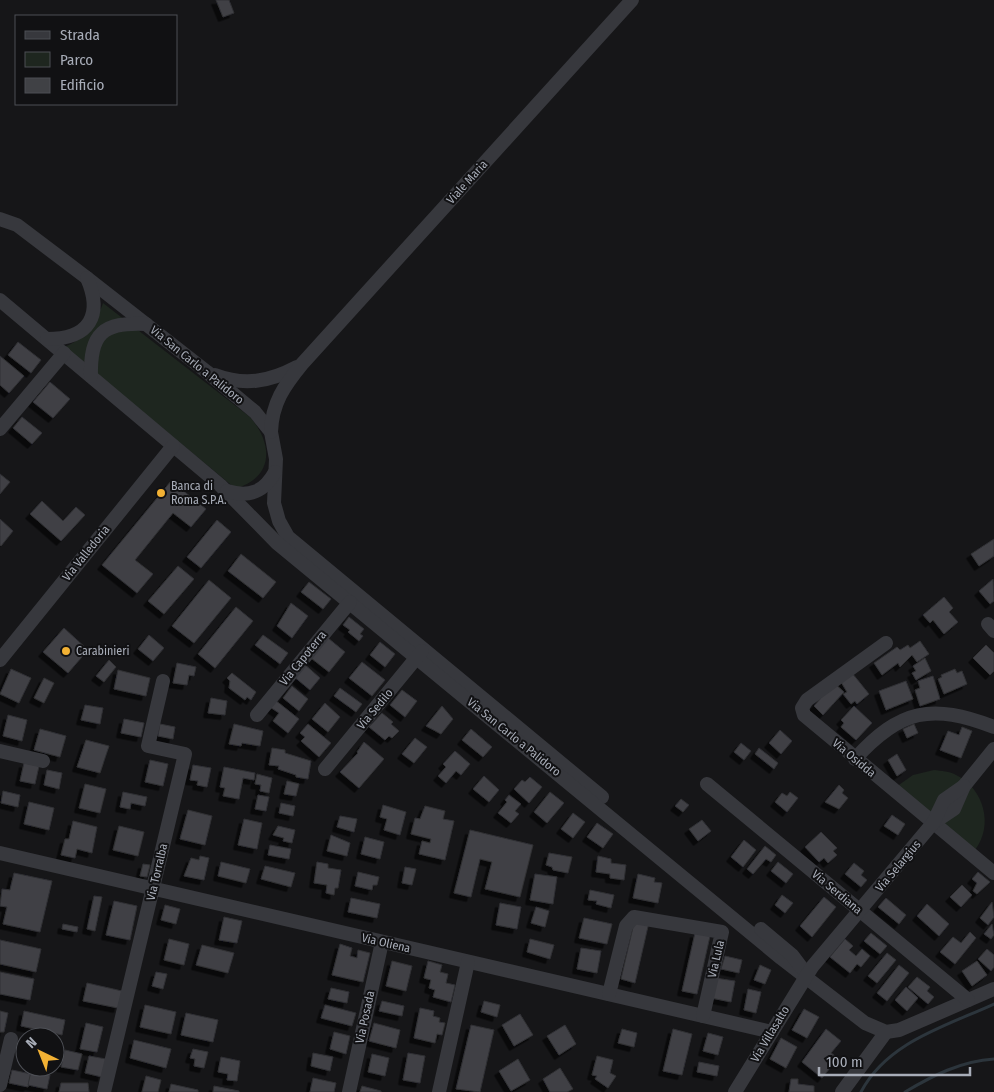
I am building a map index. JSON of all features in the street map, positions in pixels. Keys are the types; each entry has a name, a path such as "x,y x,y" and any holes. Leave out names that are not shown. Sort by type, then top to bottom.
{"street":[{"name":"Viale Maria","path":"271,432 273,411 278,398 302,364 632,0"},
{"name":"Via San Carlo a Palidoro","path":"0,219 17,225 146,324 255,412 271,432 275,454 274,503 278,521 285,532 420,653 805,977 865,1024 886,1032"},
{"path":"48,339 74,335 90,322 95,303 87,278"},
{"name":"Via San Carlo a Palidoro","path":"1,302 48,339 227,491 277,543 350,602 420,653 787,950 798,960 805,977"},
{"path":"91,376 91,350 100,334 108,328 120,324 146,324"},
{"path":"0,429 64,353"},
{"name":"Viale Maria","path":"207,372 233,380 254,382 276,377 302,364"},
{"name":"Via Valledoria","path":"0,660 173,446"},
{"path":"227,491 241,494 255,493 267,484 275,472"},
{"name":"Via Capoterra","path":"257,715 350,602"},
{"name":"Via Osidda","path":"886,643 807,700 802,708 806,718 994,872"},
{"name":"Via Sedilo","path":"325,768 420,653"},
{"name":"Via Torralba","path":"104,1092 185,754 148,746 163,681"},
{"path":"855,759 882,731 899,721 915,715 948,714 994,727"},
{"name":"Via Selargius","path":"805,977 820,956 861,911 933,823 944,800 964,786 994,749"},
{"path":"0,751 43,762"},
{"name":"Via Serdiana","path":"706,784 968,1000"},
{"name":"Via Oliena","path":"0,854 772,1032"},
{"path":"722,932 731,915"},
{"name":"Via Lula","path":"608,994 628,922 638,916 722,932 703,1016"},
{"name":"Via Posada","path":"349,1092 382,942"},
{"path":"440,1092 468,962"},
{"name":"Via Villasalto","path":"735,1092 805,977"},
{"path":"842,1092 886,1032 904,1028 994,989"},
{"path":"0,1083 10,1039"}],"green space":[{"path":"103,303 250,417 258,427 266,448 266,458 258,476 249,483 237,488 230,484 64,347 84,335 93,324"},
{"path":"934,770 948,772 966,781 979,798 985,819 981,840 975,850 896,787 913,775"}],"building":[{"path":"216,0 229,0 234,13 223,17"},
{"path":"18,342 41,360 31,373 8,355"},
{"path":"0,356 24,376 9,393 0,385"},
{"path":"50,382 70,399 53,418 33,402"},
{"path":"22,417 42,433 32,444 13,428"},
{"path":"0,474 10,482 0,494"},
{"path":"171,481 206,509 191,527 173,513 135,560 153,574 137,593 102,565"},
{"path":"42,501 63,521 76,507 85,515 61,541 30,514"},
{"path":"0,519 13,531 1,546 0,545"},
{"path":"217,520 231,532 201,568 187,557"},
{"path":"994,539 994,556 979,566 971,554"},
{"path":"241,554 276,582 263,598 228,571"},
{"path":"178,566 194,579 164,614 148,601"},
{"path":"993,579 994,601 990,604 979,591"},
{"path":"209,580 231,598 194,643 172,626"},
{"path":"309,582 331,599 323,609 301,592"},
{"path":"944,597 953,608 949,612 958,622 944,634 933,620 930,623 923,615"},
{"path":"291,603 308,616 292,638 277,626"},
{"path":"236,607 253,621 215,668 198,654"},
{"path":"349,617 364,629 360,634 363,636 359,641 343,625"},
{"name":"Carabinieri","path":"64,628 88,650 68,673 43,652"},
{"path":"149,635 164,648 153,661 138,649"},
{"path":"263,635 288,653 280,664 255,645"},
{"path":"328,638 345,652 329,672 311,658"},
{"path":"920,641 929,654 917,662 912,655 900,667 898,663 882,675 874,663 897,647 900,650 908,645 910,648"},
{"path":"380,642 395,654 385,667 370,655"},
{"path":"986,645 994,653 994,671 990,675 973,658"},
{"path":"925,658 931,671 916,680 912,673 916,671 913,666"},
{"path":"109,660 116,667 104,682 96,676"},
{"path":"362,662 385,680 372,696 349,678"},
{"path":"177,663 196,667 194,676 189,675 187,685 173,683"},
{"path":"303,663 320,678 310,690 292,675"},
{"path":"11,669 31,678 19,703 0,694"},
{"path":"955,669 957,673 962,671 967,684 944,694 938,679 942,677 941,675"},
{"path":"118,670 150,678 146,696 114,689"},
{"path":"232,673 256,692 251,700 247,697 245,700 229,688 230,681 227,678"},
{"path":"852,673 869,694 857,704 855,701 851,704 843,694 847,692 841,682"},
{"path":"933,676 940,699 920,706 915,690 920,688 918,681"},
{"path":"44,678 54,683 44,703 34,698"},
{"path":"906,681 913,699 886,710 879,691"},
{"path":"834,683 844,692 823,715 814,706"},
{"path":"292,686 308,699 299,711 283,698"},
{"path":"340,688 362,704 356,712 334,696"},
{"path":"402,690 417,701 405,717 390,705"},
{"path":"211,698 227,701 225,715 208,713"},
{"path":"275,700 299,719 288,733 273,721 279,713 270,707"},
{"path":"325,703 340,717 328,732 312,719"},
{"path":"85,705 103,708 100,724 81,720"},
{"path":"442,706 453,719 441,734 426,726"},
{"path":"854,706 872,723 856,740 841,727 844,723 841,720"},
{"path":"382,713 393,722 391,724 399,731 392,738 389,736 385,740 369,727"},
{"path":"8,715 27,720 22,741 3,736"},
{"path":"124,719 144,723 141,737 121,733"},
{"path":"160,724 175,727 173,739 158,736"},
{"path":"234,724 263,731 260,746 242,743 241,746 229,744"},
{"path":"308,724 331,743 319,757 301,741 305,737 300,733"},
{"path":"914,724 918,733 907,738 903,729"},
{"path":"962,727 972,731 961,758 940,750 948,731 959,735"},
{"path":"40,729 66,736 60,757 34,750"},
{"path":"471,729 492,747 483,757 462,740"},
{"path":"780,730 792,741 781,754 769,743"},
{"path":"415,738 427,747 414,763 402,754"},
{"path":"86,740 109,746 100,773 77,767"},
{"path":"364,742 384,759 359,788 340,772 358,753"},
{"path":"741,743 751,751 744,760 734,752"},
{"path":"272,748 285,750 285,753 311,761 308,779 296,777 296,775 278,769 279,766 269,765"},
{"path":"759,748 778,763 774,769 755,754"},
{"path":"455,751 470,764 461,775 456,771 446,783 438,776 446,767 443,764"},
{"path":"897,754 906,770 897,776 888,760"},
{"path":"150,760 168,764 163,786 145,782"},
{"path":"24,763 39,766 35,784 20,781"},
{"path":"193,765 211,768 207,787 197,785 198,781 190,780"},
{"path":"224,767 255,773 254,780 243,778 239,799 223,796 225,788 220,787"},
{"path":"47,770 62,773 59,789 44,785"},
{"path":"257,774 272,778 269,793 260,791 261,785 255,784"},
{"path":"484,776 499,790 489,802 473,789"},
{"path":"530,777 542,787 529,803 514,789 522,780 525,782"},
{"path":"287,781 299,784 296,796 284,794"},
{"path":"85,784 106,789 100,813 79,808"},
{"path":"839,785 844,790 842,793 848,798 839,809 825,802"},
{"path":"3,791 20,795 18,807 1,803"},
{"path":"123,792 147,797 145,806 131,803 130,809 120,807"},
{"path":"550,792 564,803 547,823 534,812"},
{"path":"790,792 798,798 787,812 775,802 782,793 787,796"},
{"path":"258,795 269,797 266,811 255,809"},
{"path":"509,795 521,804 515,811 519,814 511,823 498,813 507,802 505,800"},
{"path":"681,799 689,805 683,812 675,806"},
{"path":"29,802 54,808 49,830 24,824"},
{"path":"281,803 295,806 293,816 279,813"},
{"path":"383,805 406,812 400,835 384,830 387,819 380,817"},
{"path":"425,806 445,811 443,819 454,821 445,860 419,854 422,841 430,843 431,839 411,834 415,818 420,819"},
{"path":"188,810 212,816 205,845 180,839"},
{"path":"573,813 585,822 573,838 561,829"},
{"path":"892,815 905,824 898,835 884,826"},
{"path":"340,816 357,819 354,832 337,827"},
{"path":"244,819 262,823 257,849 238,845"},
{"path":"702,820 711,831 698,841 689,829"},
{"path":"73,821 97,827 92,853 77,849 75,858 61,855 65,839 69,839"},
{"path":"597,823 613,834 603,848 587,837"},
{"path":"119,826 144,832 138,856 113,850"},
{"path":"278,826 295,830 292,843 283,841 284,838 273,835"},
{"path":"470,830 533,845 520,897 485,889 492,862 480,859 471,897 454,893"},
{"path":"821,832 837,848 833,851 837,855 828,863 824,858 819,862 805,847"},
{"path":"331,835 350,843 347,856 327,851"},
{"path":"365,837 384,842 380,859 361,854"},
{"path":"744,840 756,850 743,867 731,857"},
{"path":"270,845 291,849 289,859 268,855"},
{"path":"765,846 776,855 771,862 766,859 753,874 747,869"},
{"path":"549,853 572,857 568,873 553,870 552,867 546,865"},
{"path":"200,856 209,858 204,880 184,876 191,858 199,860"},
{"path":"598,856 611,859 611,863 626,865 624,880 610,878 610,874 596,872"},
{"path":"221,862 250,869 246,883 218,876"},
{"path":"317,862 328,864 328,868 341,870 338,888 335,888 334,895 326,893 327,885 314,883"},
{"path":"778,862 793,874 786,883 771,871"},
{"path":"854,863 864,871 861,875 867,880 861,887 845,874"},
{"path":"143,864 150,865 147,877 140,876"},
{"path":"265,866 295,873 291,887 261,879"},
{"path":"405,867 416,869 412,885 402,883"},
{"path":"358,872 379,877 377,885 373,885 372,890 355,886"},
{"path":"978,872 990,882 977,894 973,891 977,883 972,879"},
{"path":"14,873 52,881 40,932 3,924 7,907 0,906 2,889 10,890"},
{"path":"535,874 557,877 553,904 530,900"},
{"path":"638,874 655,878 654,882 662,883 658,903 633,898"},
{"path":"962,885 972,895 961,907 950,897"},
{"path":"590,890 614,895 611,908 596,904 597,901 588,900"},
{"path":"782,895 793,903 785,913 775,905"},
{"path":"94,896 102,897 95,931 87,929"},
{"path":"824,897 836,907 812,937 800,926"},
{"path":"351,898 380,904 377,918 348,912"},
{"path":"886,898 906,915 899,924 878,907"},
{"path":"114,901 137,906 130,940 106,935"},
{"path":"992,902 994,917 988,925 980,918"},
{"path":"500,903 521,907 517,929 496,925"},
{"path":"927,904 949,924 939,936 917,916"},
{"path":"165,905 180,909 176,924 161,920"},
{"path":"536,907 549,911 545,927 531,923"},
{"path":"224,917 242,921 237,943 219,940"},
{"path":"584,918 612,924 607,944 579,938"},
{"path":"635,919 649,922 635,983 621,979"},
{"path":"63,924 78,927 77,932 62,929"},
{"path":"992,924 994,935 991,939 984,934"},
{"path":"970,932 976,938 955,964 940,952 953,937 961,943"},
{"path":"695,933 710,936 697,994 682,991"},
{"path":"871,933 887,946 880,954 864,941"},
{"path":"169,939 189,944 184,965 164,960"},
{"path":"530,939 554,945 550,959 527,952"},
{"path":"845,939 853,946 849,950 856,956 862,949 870,956 861,967 857,964 850,973 830,957"},
{"path":"0,940 41,949 36,972 0,964"},
{"path":"340,944 352,948 350,956 357,958 358,950 370,953 363,982 332,975"},
{"path":"202,945 234,953 228,973 196,965"},
{"path":"581,948 601,951 597,973 577,969"},
{"path":"987,949 994,955 994,967 991,971 978,959"},
{"path":"887,953 896,960 877,983 868,976"},
{"path":"725,956 742,960 739,973 721,969"},
{"path":"392,961 412,966 406,991 386,986"},
{"path":"428,961 442,965 440,972 448,974 446,983 455,985 451,1002 433,997 435,990 429,988 431,980 424,978"},
{"path":"977,961 987,975 972,986 962,971"},
{"path":"760,965 771,970 765,984 754,980"},
{"path":"899,965 909,973 887,1001 877,993"},
{"path":"0,972 34,979 30,1000 0,994"},
{"path":"156,972 167,974 163,989 152,986"},
{"path":"917,977 930,987 927,991 934,997 928,1004 908,987"},
{"path":"715,978 735,981 731,1002 711,998"},
{"path":"87,983 122,991 118,1008 83,1001"},
{"path":"906,987 918,998 907,1011 895,1000"},
{"path":"331,988 349,992 347,1003 328,999"},
{"path":"748,989 761,992 756,1013 744,1010"},
{"path":"382,1001 404,1006 402,1016 379,1011"},
{"path":"484,1001 500,1005 497,1017 481,1012"},
{"path":"145,1005 176,1012 171,1034 140,1027"},
{"path":"325,1005 356,1013 352,1026 321,1018"},
{"path":"420,1008 434,1011 433,1016 440,1018 439,1022 445,1023 442,1035 437,1034 435,1043 414,1038"},
{"path":"804,1009 819,1017 807,1038 792,1030"},
{"path":"0,1011 8,1013 4,1032 0,1032"},
{"path":"24,1011 65,1020 64,1027 21,1026"},
{"path":"186,1013 218,1020 213,1042 181,1035"},
{"path":"520,1014 533,1035 514,1046 502,1025"},
{"path":"86,1023 103,1027 97,1052 80,1049"},
{"path":"374,1023 400,1030 396,1048 369,1041"},
{"path":"471,1025 494,1030 480,1092 456,1089"},
{"path":"565,1025 576,1044 559,1055 547,1036"},
{"path":"622,1029 637,1033 634,1047 618,1043"},
{"path":"673,1029 692,1034 682,1075 663,1071"},
{"path":"826,1029 841,1041 831,1053 838,1058 822,1078 802,1062"},
{"path":"334,1032 350,1036 346,1054 330,1049"},
{"path":"708,1033 723,1037 718,1055 703,1051"},
{"path":"781,1038 797,1047 786,1068 770,1059"},
{"path":"134,1040 171,1049 166,1068 130,1058"},
{"path":"193,1049 208,1052 204,1068 194,1066 195,1059 190,1058"},
{"path":"65,1050 82,1054 78,1070 65,1068"},
{"path":"313,1053 333,1057 330,1071 311,1066"},
{"path":"408,1053 425,1056 420,1083 403,1080"},
{"path":"372,1054 389,1058 385,1076 368,1072"},
{"path":"89,1056 106,1059 102,1077 85,1073"},
{"path":"597,1056 613,1060 610,1073 616,1076 608,1088 595,1079 597,1076 592,1075"},
{"path":"221,1057 240,1061 237,1081 227,1080 228,1074 218,1072"},
{"path":"518,1059 530,1080 511,1091 499,1071"},
{"path":"699,1062 719,1066 717,1076 697,1072"},
{"path":"560,1068 573,1089 567,1092 550,1092 543,1079"},
{"path":"12,1070 15,1071 15,1077 30,1077 28,1087 9,1083"},
{"path":"146,1076 161,1080 158,1092 142,1092"},
{"path":"30,1077 50,1077 47,1089 28,1085"},
{"path":"313,1078 336,1083 334,1092 310,1092"},
{"path":"791,1079 798,1079 798,1084 814,1086 814,1092 789,1092"},
{"path":"61,1083 88,1083 89,1092 59,1092"},
{"path":"171,1084 198,1090 198,1092 169,1092"},
{"path":"214,1086 239,1091 239,1092 213,1092"},
{"path":"362,1086 381,1091 381,1092 360,1092"}],"waterway":[{"path":"861,1092 872,1075 886,1060 902,1048 919,1037 994,1004"},
{"path":"905,1092 947,1070 982,1060 994,1059"}],"place":[{"name":"Banca di Roma S.P.A.","path":"161,493"},
{"name":"Carabinieri","path":"66,651"}]}
